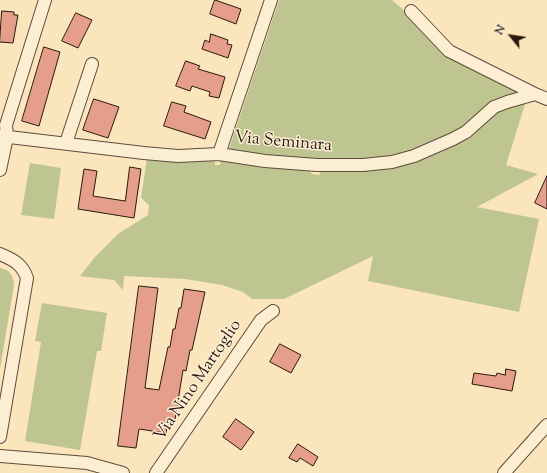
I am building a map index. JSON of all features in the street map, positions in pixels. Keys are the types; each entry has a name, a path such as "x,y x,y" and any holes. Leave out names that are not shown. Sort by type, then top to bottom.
{"street":[{"path":"0,170 6,125 45,0"},
{"path":"219,154 271,0"},
{"path":"412,11 449,51 534,94 547,99"},
{"path":"66,143 92,64"},
{"name":"Via Seminara","path":"4,136 172,155 219,154 266,161 317,165 363,165 392,162 414,156 466,132 494,108 507,102 534,94"},
{"path":"0,254 17,262 23,267 27,278 0,436"},
{"name":"Via Nino Martoglio","path":"156,473 261,320 273,311"},
{"path":"504,473 547,425"},
{"path":"0,456 87,463 123,473"}],"green space":[{"path":"279,0 392,0 407,13 443,51 522,94 491,101 462,130 407,153 370,160 285,159 228,152"},
{"path":"526,101 506,165 538,174 477,207 539,219 519,312 368,281 373,256 284,299 252,299 243,292 222,285 185,279 124,276 123,290 114,280 80,276 95,257 118,234 148,215 149,205 141,198 147,158 215,158 215,165 220,165 220,159 308,168 312,174 319,175 323,168 372,170 395,165 496,111"},
{"path":"30,163 61,168 54,219 21,215"},
{"path":"0,268 6,270 10,274 13,278 14,285 0,369"},
{"path":"42,303 107,313 101,351 97,351 80,450 25,441 41,342 35,341"}],"building":[{"path":"215,0 241,9 236,24 210,14"},
{"path":"2,11 14,12 14,15 18,15 13,43 0,42"},
{"path":"76,13 92,20 78,48 62,41"},
{"path":"211,34 228,40 227,44 232,45 228,58 202,49 205,40 209,42"},
{"path":"44,47 60,52 39,126 22,121"},
{"path":"186,61 200,66 198,69 225,77 219,98 209,96 210,92 192,86 190,91 176,86"},
{"path":"94,99 119,107 108,138 83,130"},
{"path":"172,102 186,106 184,112 211,122 205,139 164,126"},
{"path":"130,167 141,169 134,218 78,209 84,169 97,171 93,196 125,201"},
{"path":"547,176 547,209 535,203"},
{"path":"139,286 158,288 145,388 159,390 168,347 170,347 179,308 181,308 184,289 205,292 192,350 190,350 186,371 183,370 175,420 172,419 170,428 167,427 166,433 139,429 136,448 118,446"},
{"path":"280,344 301,355 291,373 270,362"},
{"path":"506,369 516,371 512,391 472,384 474,373 496,376 497,373 505,375"},
{"path":"236,419 254,432 241,450 223,437"},
{"path":"298,444 318,457 313,466 300,458 297,462 289,458"}]}
